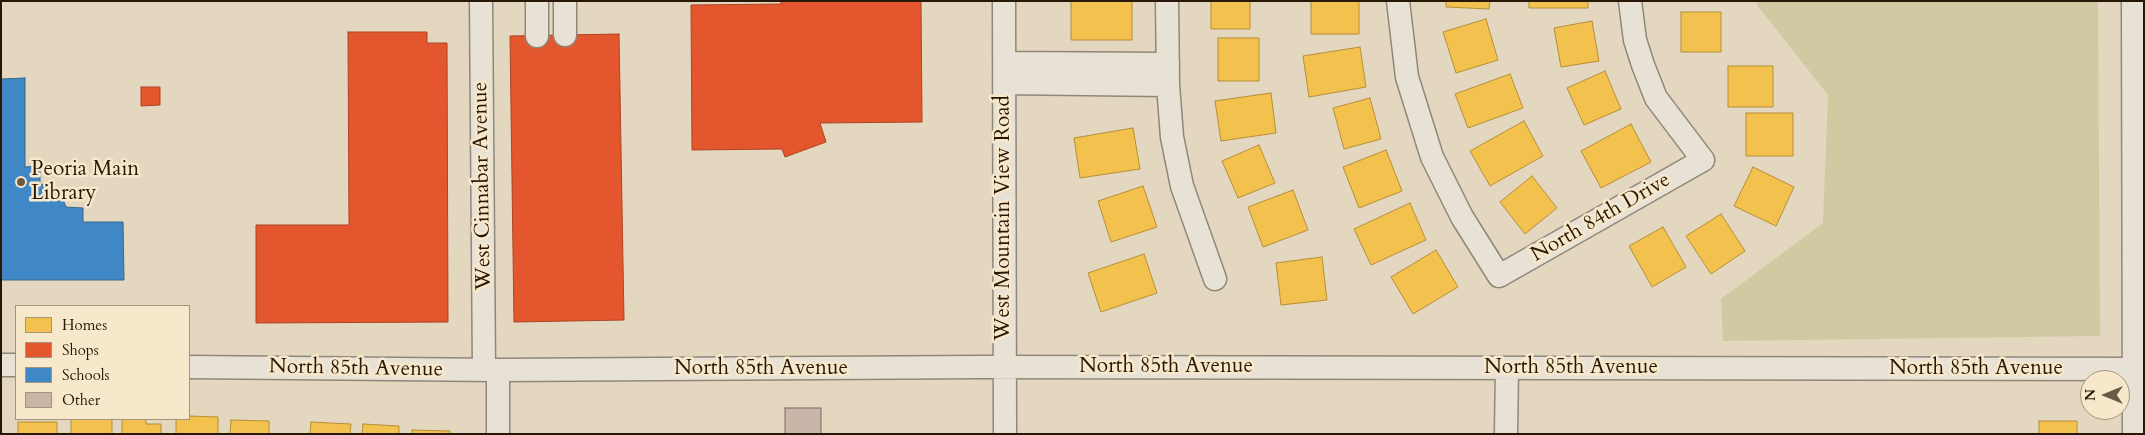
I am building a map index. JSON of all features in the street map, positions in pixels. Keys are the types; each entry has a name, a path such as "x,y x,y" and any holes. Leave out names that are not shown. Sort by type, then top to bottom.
{"street":[{"name":"West Cinnabar Avenue","path":"481,1 491,370 498,434"},
{"path":"537,1 537,36"},
{"path":"565,1 565,35"},
{"name":"West Mountain View Road","path":"1004,1 1005,434"},
{"path":"1168,1 1168,74 1172,137 1182,186 1215,279"},
{"name":"North 84th Drive","path":"1398,1 1407,77 1432,157 1462,218 1499,276 1703,160 1656,98 1642,65 1635,40 1630,1"},
{"path":"2133,1 2138,369 2134,434"},
{"path":"1004,73 1168,74"},
{"path":"1,365 15,365"},
{"name":"North 85th Avenue","path":"190,366 491,370 1004,367 2138,369"},
{"path":"1506,434 1508,368"}],"shaded area":[{"path":"1757,1 2098,1 2100,336 1723,341 1721,299 1823,223 1828,95 1757,5"}],"building: Homes":[{"path":"1071,1 1132,1 1132,40 1071,40"},
{"path":"1211,1 1250,1 1250,29 1211,29"},
{"path":"1311,1 1359,1 1359,34 1311,34"},
{"path":"1446,1 1490,1 1489,9 1446,7"},
{"path":"1529,1 1588,1 1588,8 1529,8"},
{"path":"1681,12 1721,12 1721,52 1681,52"},
{"path":"1486,19 1498,60 1456,73 1443,32"},
{"path":"1592,21 1599,61 1561,67 1554,28"},
{"path":"1218,38 1259,38 1259,81 1218,81"},
{"path":"1360,47 1366,87 1309,97 1303,56"},
{"path":"1728,66 1773,66 1773,107 1728,107"},
{"path":"1605,71 1621,109 1584,125 1567,88"},
{"path":"1510,74 1523,108 1468,128 1455,94"},
{"path":"1271,93 1276,133 1221,141 1215,101"},
{"path":"1370,98 1381,139 1344,149 1333,108"},
{"path":"1746,113 1793,113 1793,156 1746,156"},
{"path":"1524,121 1543,156 1490,186 1470,151"},
{"path":"1631,124 1651,162 1601,188 1581,151"},
{"path":"1133,128 1140,169 1080,178 1074,138"},
{"path":"1259,145 1275,183 1238,198 1222,161"},
{"path":"1386,150 1402,191 1359,208 1343,167"},
{"path":"1753,167 1794,187 1776,226 1734,206"},
{"path":"1532,176 1557,208 1525,234 1500,202"},
{"path":"1143,186 1157,227 1111,242 1098,201"},
{"path":"1293,190 1308,230 1263,247 1248,207"},
{"path":"1410,203 1426,240 1371,265 1354,229"},
{"path":"1721,214 1745,251 1711,274 1686,236"},
{"path":"1663,227 1686,267 1652,287 1629,246"},
{"path":"1436,250 1458,287 1413,314 1391,277"},
{"path":"1144,254 1157,293 1101,312 1088,273"},
{"path":"1322,257 1327,300 1281,305 1276,263"},
{"path":"190,416 218,417 218,434 176,434 176,420 190,420"},
{"path":"71,420 112,420 112,434 71,434"},
{"path":"122,420 146,420 146,424 161,424 161,434 122,434"},
{"path":"231,420 269,421 269,434 230,434"},
{"path":"2039,421 2077,421 2077,434 2039,434"},
{"path":"18,422 57,422 57,434 18,434"},
{"path":"311,422 351,424 350,434 310,434"},
{"path":"363,424 399,426 399,434 362,434"},
{"path":"412,430 450,431 450,434 412,434"}],"building: Shops":[{"path":"781,1 921,1 922,122 820,123 826,142 785,157 782,149 692,150 691,5 781,4"},
{"path":"348,32 427,32 427,43 447,43 448,322 256,323 256,225 349,225"},
{"path":"619,34 624,320 514,322 510,36"},
{"path":"141,87 160,87 160,105 141,106"}],"building: Schools":[{"name":"Peoria Main Library","path":"25,78 25,167 40,166 40,184 48,185 53,189 59,189 66,207 83,208 83,222 123,222 124,280 1,280 1,79"}],"building: Other":[{"path":"785,408 821,408 821,434 785,434"}],"place":[{"name":"Peoria Main Library","path":"21,182"}]}
